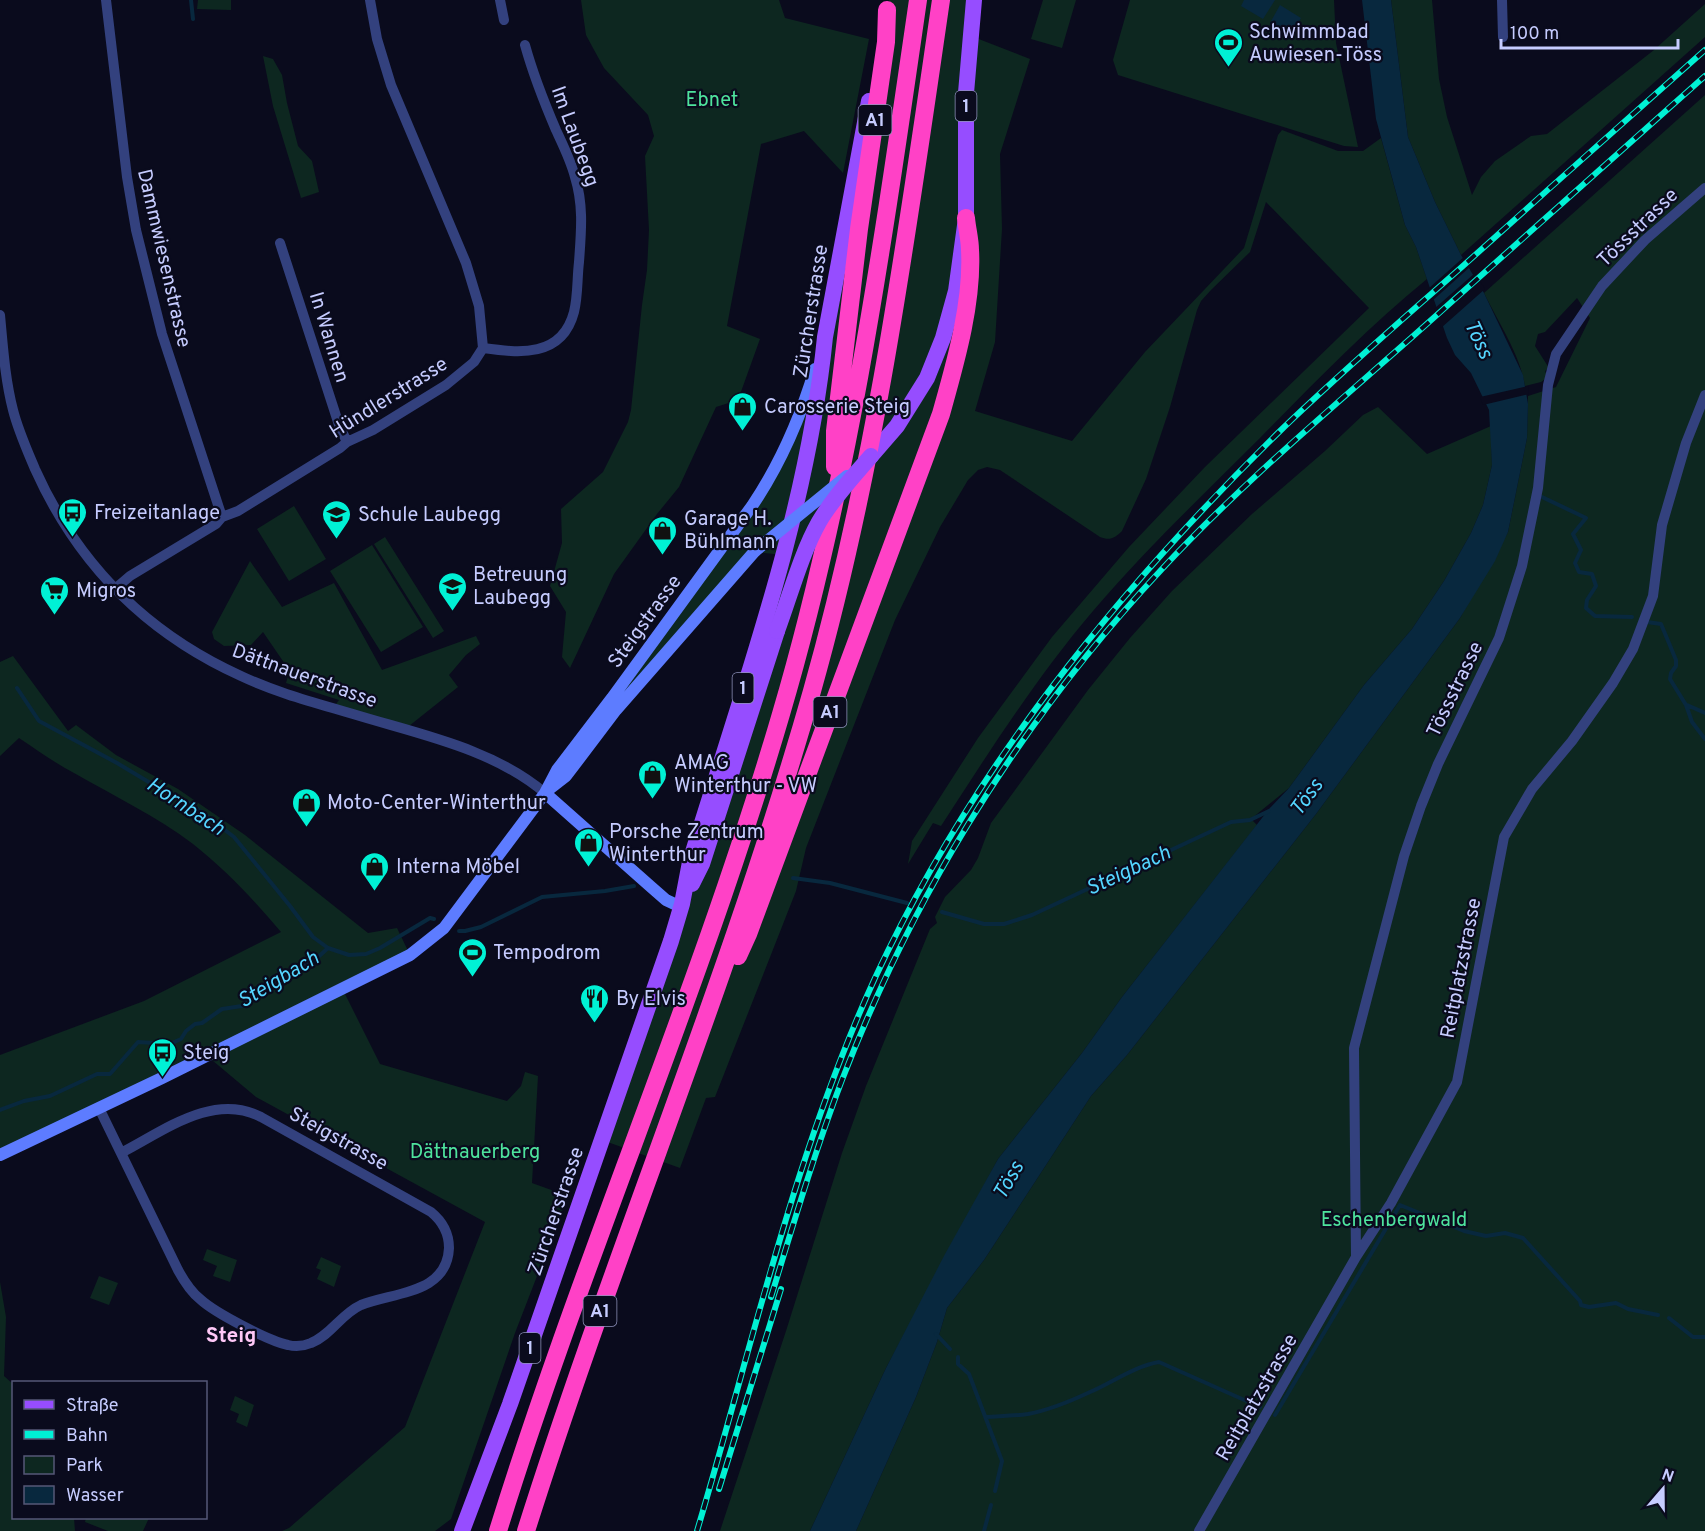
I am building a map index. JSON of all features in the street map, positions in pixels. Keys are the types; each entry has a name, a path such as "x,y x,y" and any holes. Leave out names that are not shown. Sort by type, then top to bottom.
{"highway":[{"name":"A1","path":"498,1531 562,1342 735,863 790,683 836,501 869,327 918,0"},
{"name":"A1","path":"526,1531 586,1351 750,890 820,659 851,537 873,435 893,321 941,0"},
{"name":"A1","path":"836,501 835,431 859,229 886,42 888,5"},
{"name":"A1","path":"701,1033 748,934 941,414 954,365 968,293 970,251 966,218"}],"main road":[{"name":"Zürcherstrasse","path":"462,1531 532,1343 682,905 702,864 777,631 810,541 832,503 897,426 922,388 939,348 956,291 966,218 966,93 974,0"},
{"name":"Zürcherstrasse","path":"682,905 690,862 783,555 812,422 825,337 879,41 888,5"},
{"name":"Steigstrasse","path":"0,1155 410,955 444,928 545,793 557,770 688,595 768,483 798,420 825,337"},
{"name":"Steigstrasse","path":"545,793 566,776 621,704 755,551 871,456"},
{"name":"Dättnauerstrasse","path":"545,793 666,900 682,905"}],"street":[{"name":"Dammwiesenstrasse","path":"106,0 126,166 138,239 165,345 222,517"},
{"path":"370,0 381,54 391,85 466,263 479,306 483,348"},
{"path":"500,0 504,20"},
{"path":"1502,0 1503,37"},
{"name":"Im Laubegg","path":"483,348 522,353 545,347 558,338 568,325 576,301 582,224 579,191 572,166 534,76 525,45"},
{"name":"Tössstrasse","path":"1356,1257 1354,1048 1404,856 1421,806 1438,764 1499,638 1522,566 1538,488 1548,385 1556,354 1602,286 1679,208 1705,188"},
{"name":"In Wannen","path":"280,243 339,425 347,442"},
{"name":"Dättnauerstrasse","path":"0,315 13,409 24,444 45,490 73,537 106,580 131,605 168,635 229,670 278,691 476,752 514,771 545,793"},
{"name":"Hündlerstrasse","path":"116,588 126,579 216,524 222,517 230,515 347,442 373,430 446,385 474,362 483,348"},
{"name":"Reitplatzstrasse","path":"1200,1531 1356,1257 1390,1203 1457,1082 1504,837 1532,789 1572,741 1613,683 1633,649 1653,596 1662,525 1686,443 1705,395"},
{"name":"Steigstrasse","path":"99,1108 121,1153 182,1277 194,1294 215,1311 284,1344 298,1346 310,1344 356,1308 426,1286 439,1275 446,1260 448,1249 446,1233 431,1212 251,1112 227,1108 202,1112 121,1153"}],"green space":[{"path":"198,0 231,0 231,10 197,9"},
{"name":"Ebnet","path":"581,0 779,0 785,18 869,39 843,173 804,131 761,144 727,326 760,339 738,400 716,407 679,487 614,574 570,668 562,657 566,612 550,586 562,543 561,509 603,472 628,422 631,410 647,270 649,230 645,156 654,136 648,115 604,68 586,35"},
{"path":"889,0 974,0 971,36 1030,59 1000,154 1002,229 995,342 975,411 1072,441 1145,352 1244,248 1278,135 1282,130 1338,151 1363,151 1381,138 1405,225 1416,247 1427,279 1342,356 1113,588 1052,662 941,826 933,823 908,864 912,841 978,738 1052,637 1129,547 1205,467 1369,308 1266,202 1250,252 1211,290 1201,301 1197,310 1170,407 1146,479 1122,531 1110,539 1100,537 1000,470 987,467 978,470 968,480 940,527 895,620 806,848 796,891 715,1097 706,1098 680,1168 602,1140 783,555 755,552 626,698 612,698 752,506 809,388"},
{"path":"1043,0 1076,0 1062,48 1031,39"},
{"name":"Schwimmbad Auwiesen-Töss","path":"1130,0 1334,0 1336,43 1358,147 1344,146 1118,75 1113,60"},
{"path":"1391,0 1432,0 1439,79 1447,117 1472,195 1481,177 1495,161 1531,136 1547,134 1654,50 1705,4 1705,37 1461,255 1435,202 1408,137"},
{"path":"263,56 273,59 282,75 298,146 312,161 319,192 301,198 273,106"},
{"name":"Eschenbergwald","path":"1705,95 1705,1531 856,1531 916,1397 947,1308 984,1260 1091,1096 1127,1055 1316,814 1460,618 1508,532 1527,438 1528,396 1556,387 1590,318 1577,298 1545,332 1538,334 1535,346 1549,368 1545,371 1548,377 1541,382 1525,386 1514,350 1484,293"},
{"path":"1378,407 1427,454 1491,426 1492,465 1483,505 1471,533 1444,581 1412,629 1364,685 1289,788 1251,819 1257,825 998,1159 886,1368 810,1531 720,1531 842,1153 866,1086 930,929 937,923 935,917 945,897 971,870 991,823 1088,690 1130,638 1172,591 1252,514 1363,415"},
{"path":"294,506 326,559 289,581 257,529"},
{"path":"385,537 444,631 433,638 374,544"},
{"path":"372,545 423,627 381,652 330,571"},
{"path":"250,561 282,607 334,583 382,670 476,636 480,644 466,655 449,675 458,687 404,730 333,708 339,700 286,683 289,673 287,667 263,632 251,645 224,646 214,639 212,632"},
{"name":"Dättnauerberg","path":"13,656 68,731 76,725 116,755 178,789 245,835 368,933 397,928 410,955 342,988 380,1064 507,1101 521,1086 525,1072 538,1076 532,1183 568,1196 515,1333 451,1519 435,1531 282,1531 289,1528 405,1427 485,1222 256,1097 206,1055 0,1155 0,1055 144,1001 281,932 217,864 164,824 60,765 19,738 0,756 0,662"},
{"path":"207,1249 237,1260 230,1282 213,1276 217,1266 203,1260"},
{"path":"321,1257 341,1266 334,1287 317,1279 321,1270 316,1268"},
{"path":"99,1276 118,1283 109,1305 90,1298"},
{"path":"0,1282 6,1317 4,1376 12,1383 12,1519 74,1519 75,1531 0,1531"},
{"path":"235,1396 254,1405 247,1427 236,1422 239,1414 230,1410"},
{"path":"86,1519 149,1519 143,1531 108,1531 85,1522"}],"water":[{"path":"1244,0 1275,0 1263,19 1241,6"},
{"name":"Töss","path":"1362,0 1391,0 1408,137 1435,202 1461,255 1484,293 1523,375 1528,404 1527,438 1508,532 1495,561 1460,618 1316,814 1127,1055 1091,1096 984,1260 947,1308 916,1397 856,1531 810,1531 886,1368 945,1254 998,1159 1269,809 1289,788 1364,685 1412,629 1444,581 1471,533 1483,505 1492,465 1489,410 1471,373 1455,355 1447,338 1416,247 1405,225 1376,119"},
{"path":"1280,5 1301,18 1290,36 1270,23"}],"pier":[{"path":"1465,256 1471,266 1432,301 1428,289"},
{"path":"1475,273 1485,289 1441,328 1434,309"},
{"path":"1528,386 1529,394 1483,405 1480,397"}],"waterway":[{"path":"191,0 193,19"},
{"path":"1542,497 1586,518 1573,534 1581,550 1575,563 1579,572 1592,574 1596,586 1587,600 1586,608 1595,616 1632,617"},
{"path":"1647,622 1661,624 1676,660 1676,666 1670,679 1686,705 1692,722 1705,739"},
{"name":"Hornbach","path":"17,688 39,721 191,804 234,837 313,937 328,948 349,955 366,954 430,918 434,919"},
{"path":"1687,705 1705,713"},
{"name":"Steigbach","path":"942,912 984,924 1004,924 1032,915 1231,822 1250,820 1269,811"},
{"name":"Steigbach","path":"793,878 830,883 907,903"},
{"name":"Steigbach","path":"459,931 481,927 542,897 634,886"},
{"name":"Steigbach","path":"0,1110 24,1101 50,1096 97,1074 110,1074 138,1042 170,1044 181,1039 186,1031 195,1024 202,1023 222,1009 242,1006 252,994 277,983 298,967 316,959 328,948"},
{"path":"1275,1415 1400,1205 1464,1231 1486,1236 1505,1233 1523,1238 1580,1301 1581,1305 1589,1307 1616,1303 1628,1309 1658,1315"},
{"path":"1669,1318 1693,1337 1705,1337"},
{"path":"936,1334 950,1349"},
{"path":"958,1357 958,1364 969,1374 1002,1461 995,1491"},
{"path":"986,1417 1028,1414 1052,1408 1133,1371 1159,1362 1260,1407"},
{"path":"984,1531 991,1505"}],"railway":[{"path":"697,1531 797,1182 846,1045 875,978 914,901 956,827 1002,756 1105,620 1161,555 1279,432 1705,50"},
{"path":"771,1297 832,1107 855,1047 884,982 915,918 967,826 1011,758 1058,692 1135,599 1221,508 1705,76"},
{"path":"719,1489 781,1289"}],"place":[{"name":"Schwimmbad Auwiesen-Töss","path":"1228,68"},
{"name":"Carosserie Steig","path":"743,432"},
{"name":"Freizeitanlage","path":"73,538"},
{"name":"Schule Laubegg","path":"337,540"},
{"name":"Garage H. Bühlmann","path":"663,556"},
{"name":"Betreuung Laubegg","path":"452,612"},
{"name":"Migros","path":"55,616"},
{"name":"AMAG Winterthur - VW","path":"653,800"},
{"name":"Moto-Center-Winterthur","path":"306,828"},
{"name":"Porsche Zentrum Winterthur","path":"588,868"},
{"name":"Interna Möbel","path":"375,892"},
{"name":"Tempodrom","path":"472,978"},
{"name":"By Elvis","path":"595,1024"},
{"name":"Steig","path":"162,1078"}],"district":[{"name":"Steig","path":"231,1335"}]}
